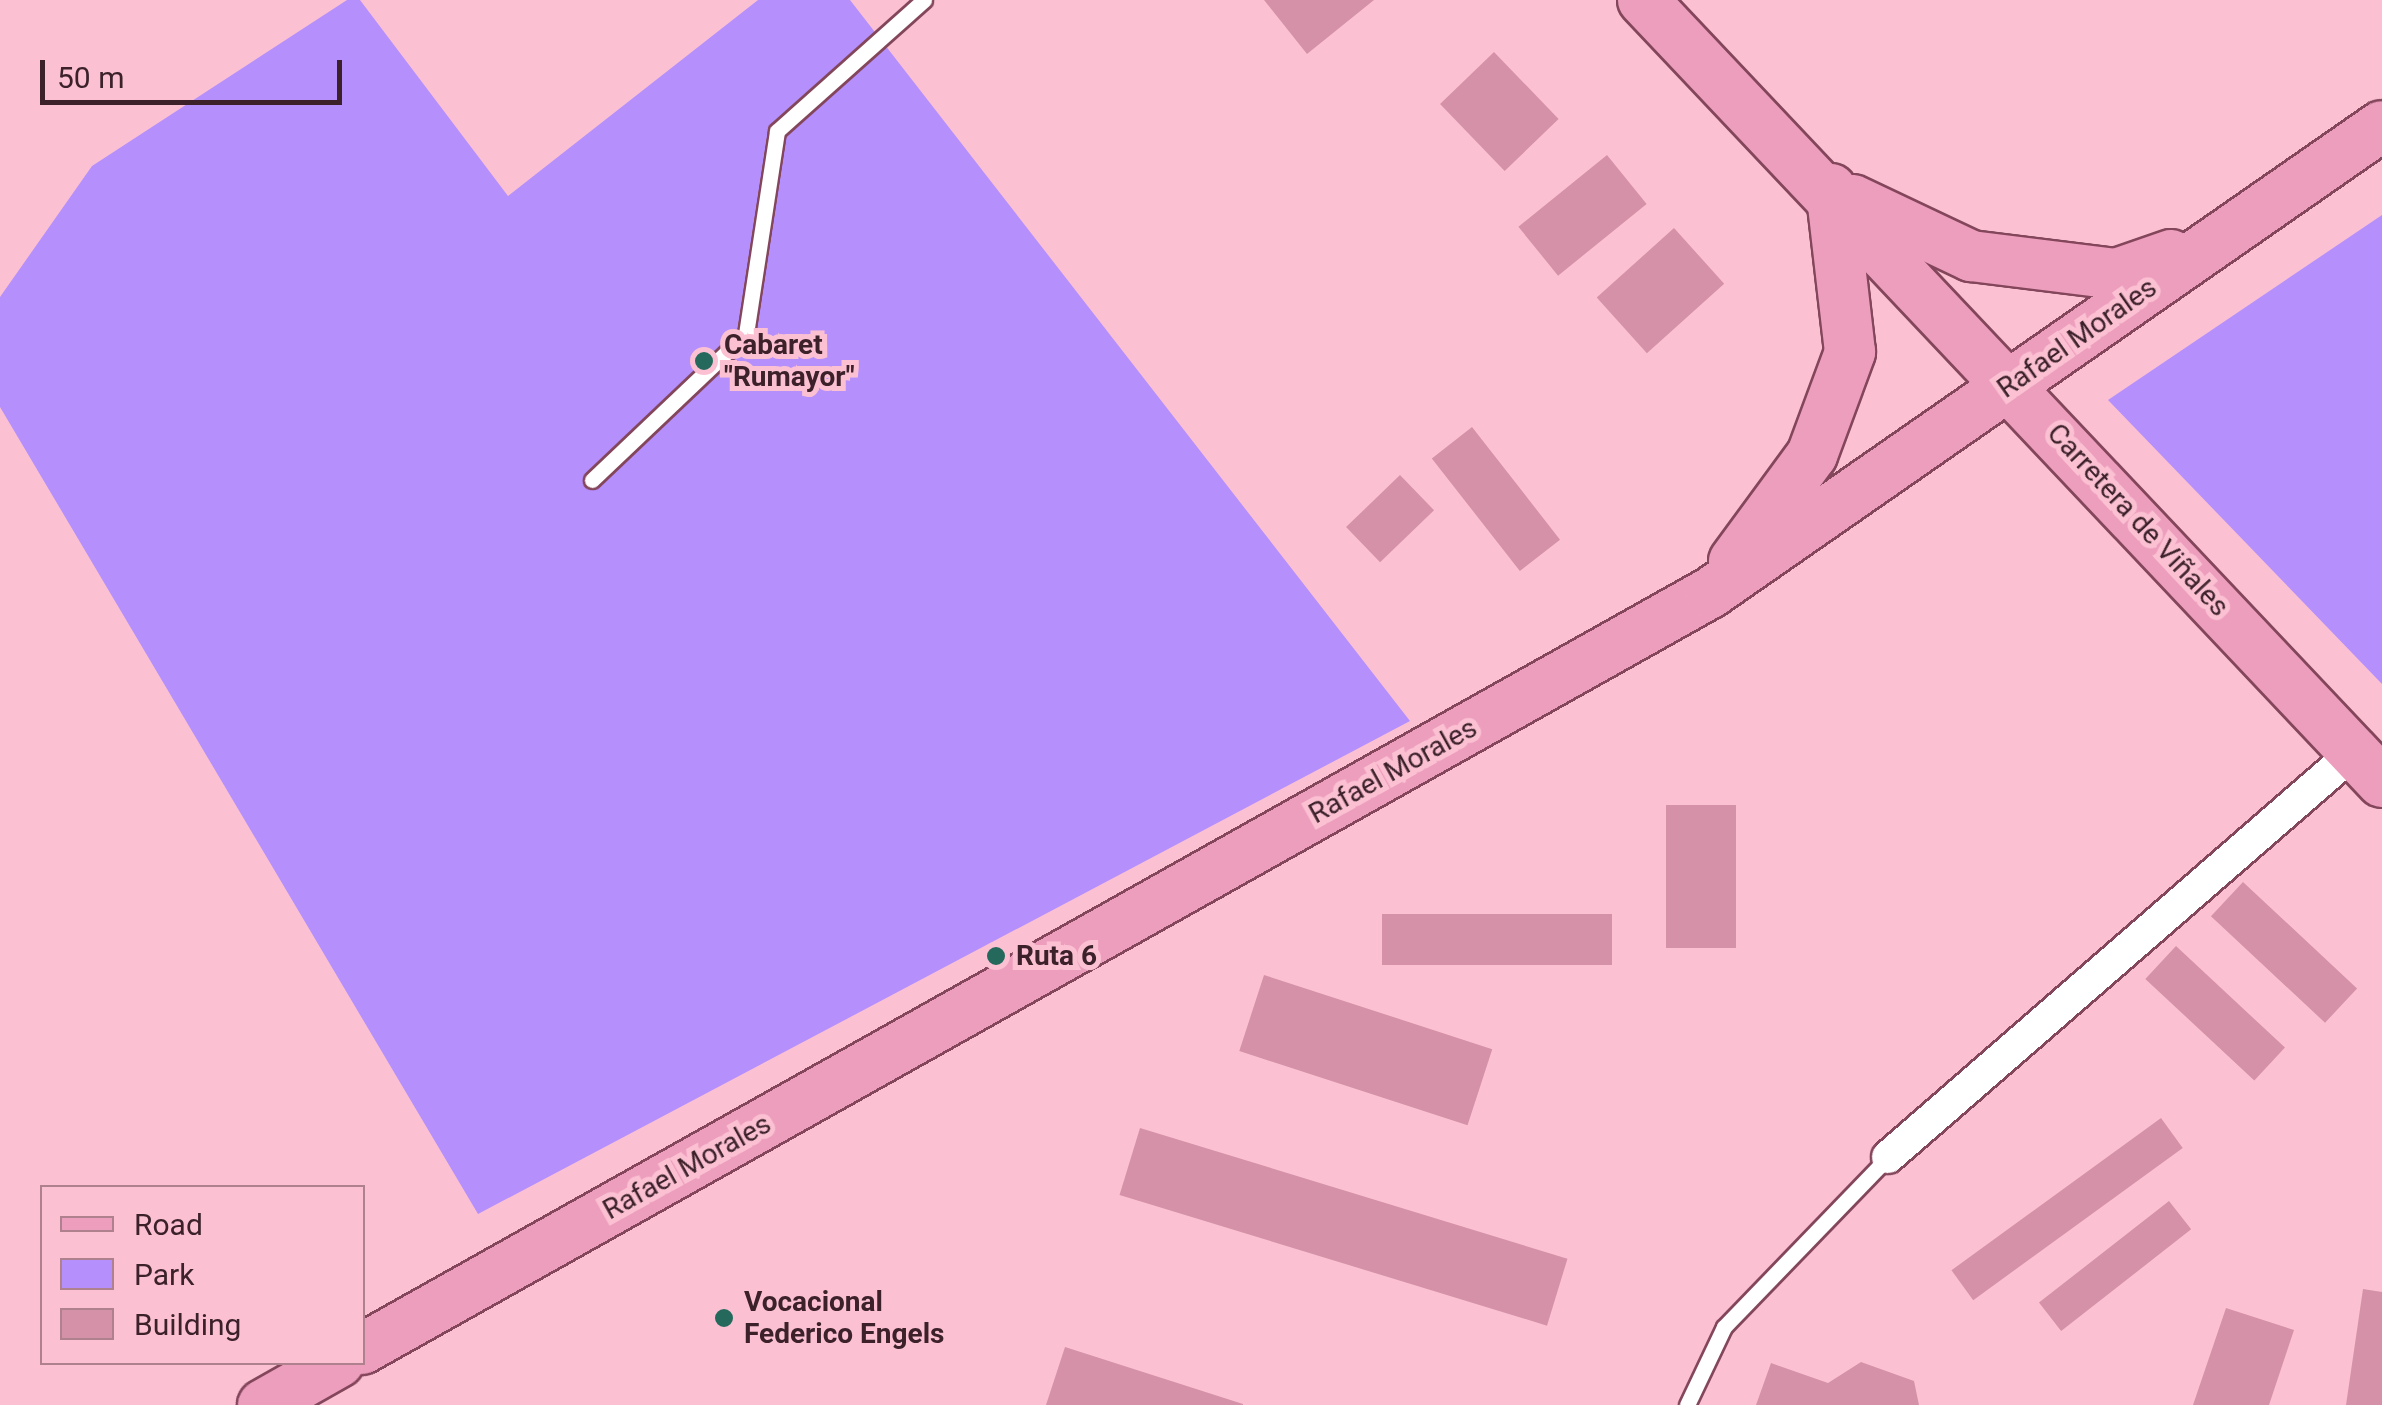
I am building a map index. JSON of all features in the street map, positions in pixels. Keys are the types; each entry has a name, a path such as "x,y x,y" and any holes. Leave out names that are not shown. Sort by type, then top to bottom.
{"main road":[{"name":"Carretera de Viñales","path":"1642,0 1830,190 2368,767"},
{"name":"Rafael Morales","path":"365,1347 1710,593 2382,126"},
{"path":"1830,190 1971,256 2116,274 2221,238"},
{"path":"1710,593 1812,455 1850,352 1830,190"},
{"path":"263,1405 334,1365"}],"street":[{"path":"1888,1157 2368,767"}],"lane":[{"path":"592,480 746,334 777,130 924,0"},
{"path":"1687,1405 1724,1327 1888,1157"}],"green space":[{"path":"347,0 360,0 508,196 758,0 850,0 1410,721 478,1214 0,407 0,297 92,166"},
{"path":"2382,215 2382,684 2108,400"}],"building":[{"path":"1264,0 1374,0 1307,54"},
{"path":"1494,52 1559,119 1505,171 1440,104"},
{"path":"1607,155 1647,204 1558,276 1518,227"},
{"path":"1674,228 1724,284 1647,353 1597,298"},
{"path":"1472,427 1560,540 1520,571 1432,458"},
{"path":"1400,475 1434,510 1380,562 1346,527"},
{"path":"1666,805 1736,805 1736,948 1666,948"},
{"path":"2243,882 2357,988 2325,1023 2211,916"},
{"path":"1382,914 1612,914 1612,965 1382,965"},
{"path":"2176,946 2285,1048 2254,1081 2145,979"},
{"path":"1264,975 1492,1049 1468,1125 1239,1051"},
{"path":"2161,1118 2183,1148 1973,1300 1951,1270"},
{"path":"1140,1128 1567,1259 1547,1326 1120,1195"},
{"path":"2169,1201 2191,1229 2061,1331 2039,1303"},
{"path":"2363,1289 2382,1292 2382,1405 2346,1405"},
{"path":"2226,1308 2294,1330 2269,1405 2193,1405"},
{"path":"1065,1347 1243,1404 1243,1405 1046,1405"},
{"path":"1861,1362 1914,1381 1919,1405 1756,1405 1771,1363 1828,1383"}],"place":[{"name":"Cabaret \"Rumayor\"","path":"704,361"},
{"name":"Ruta 6","path":"996,956"},
{"name":"Vocacional Federico Engels","path":"724,1318"}]}
